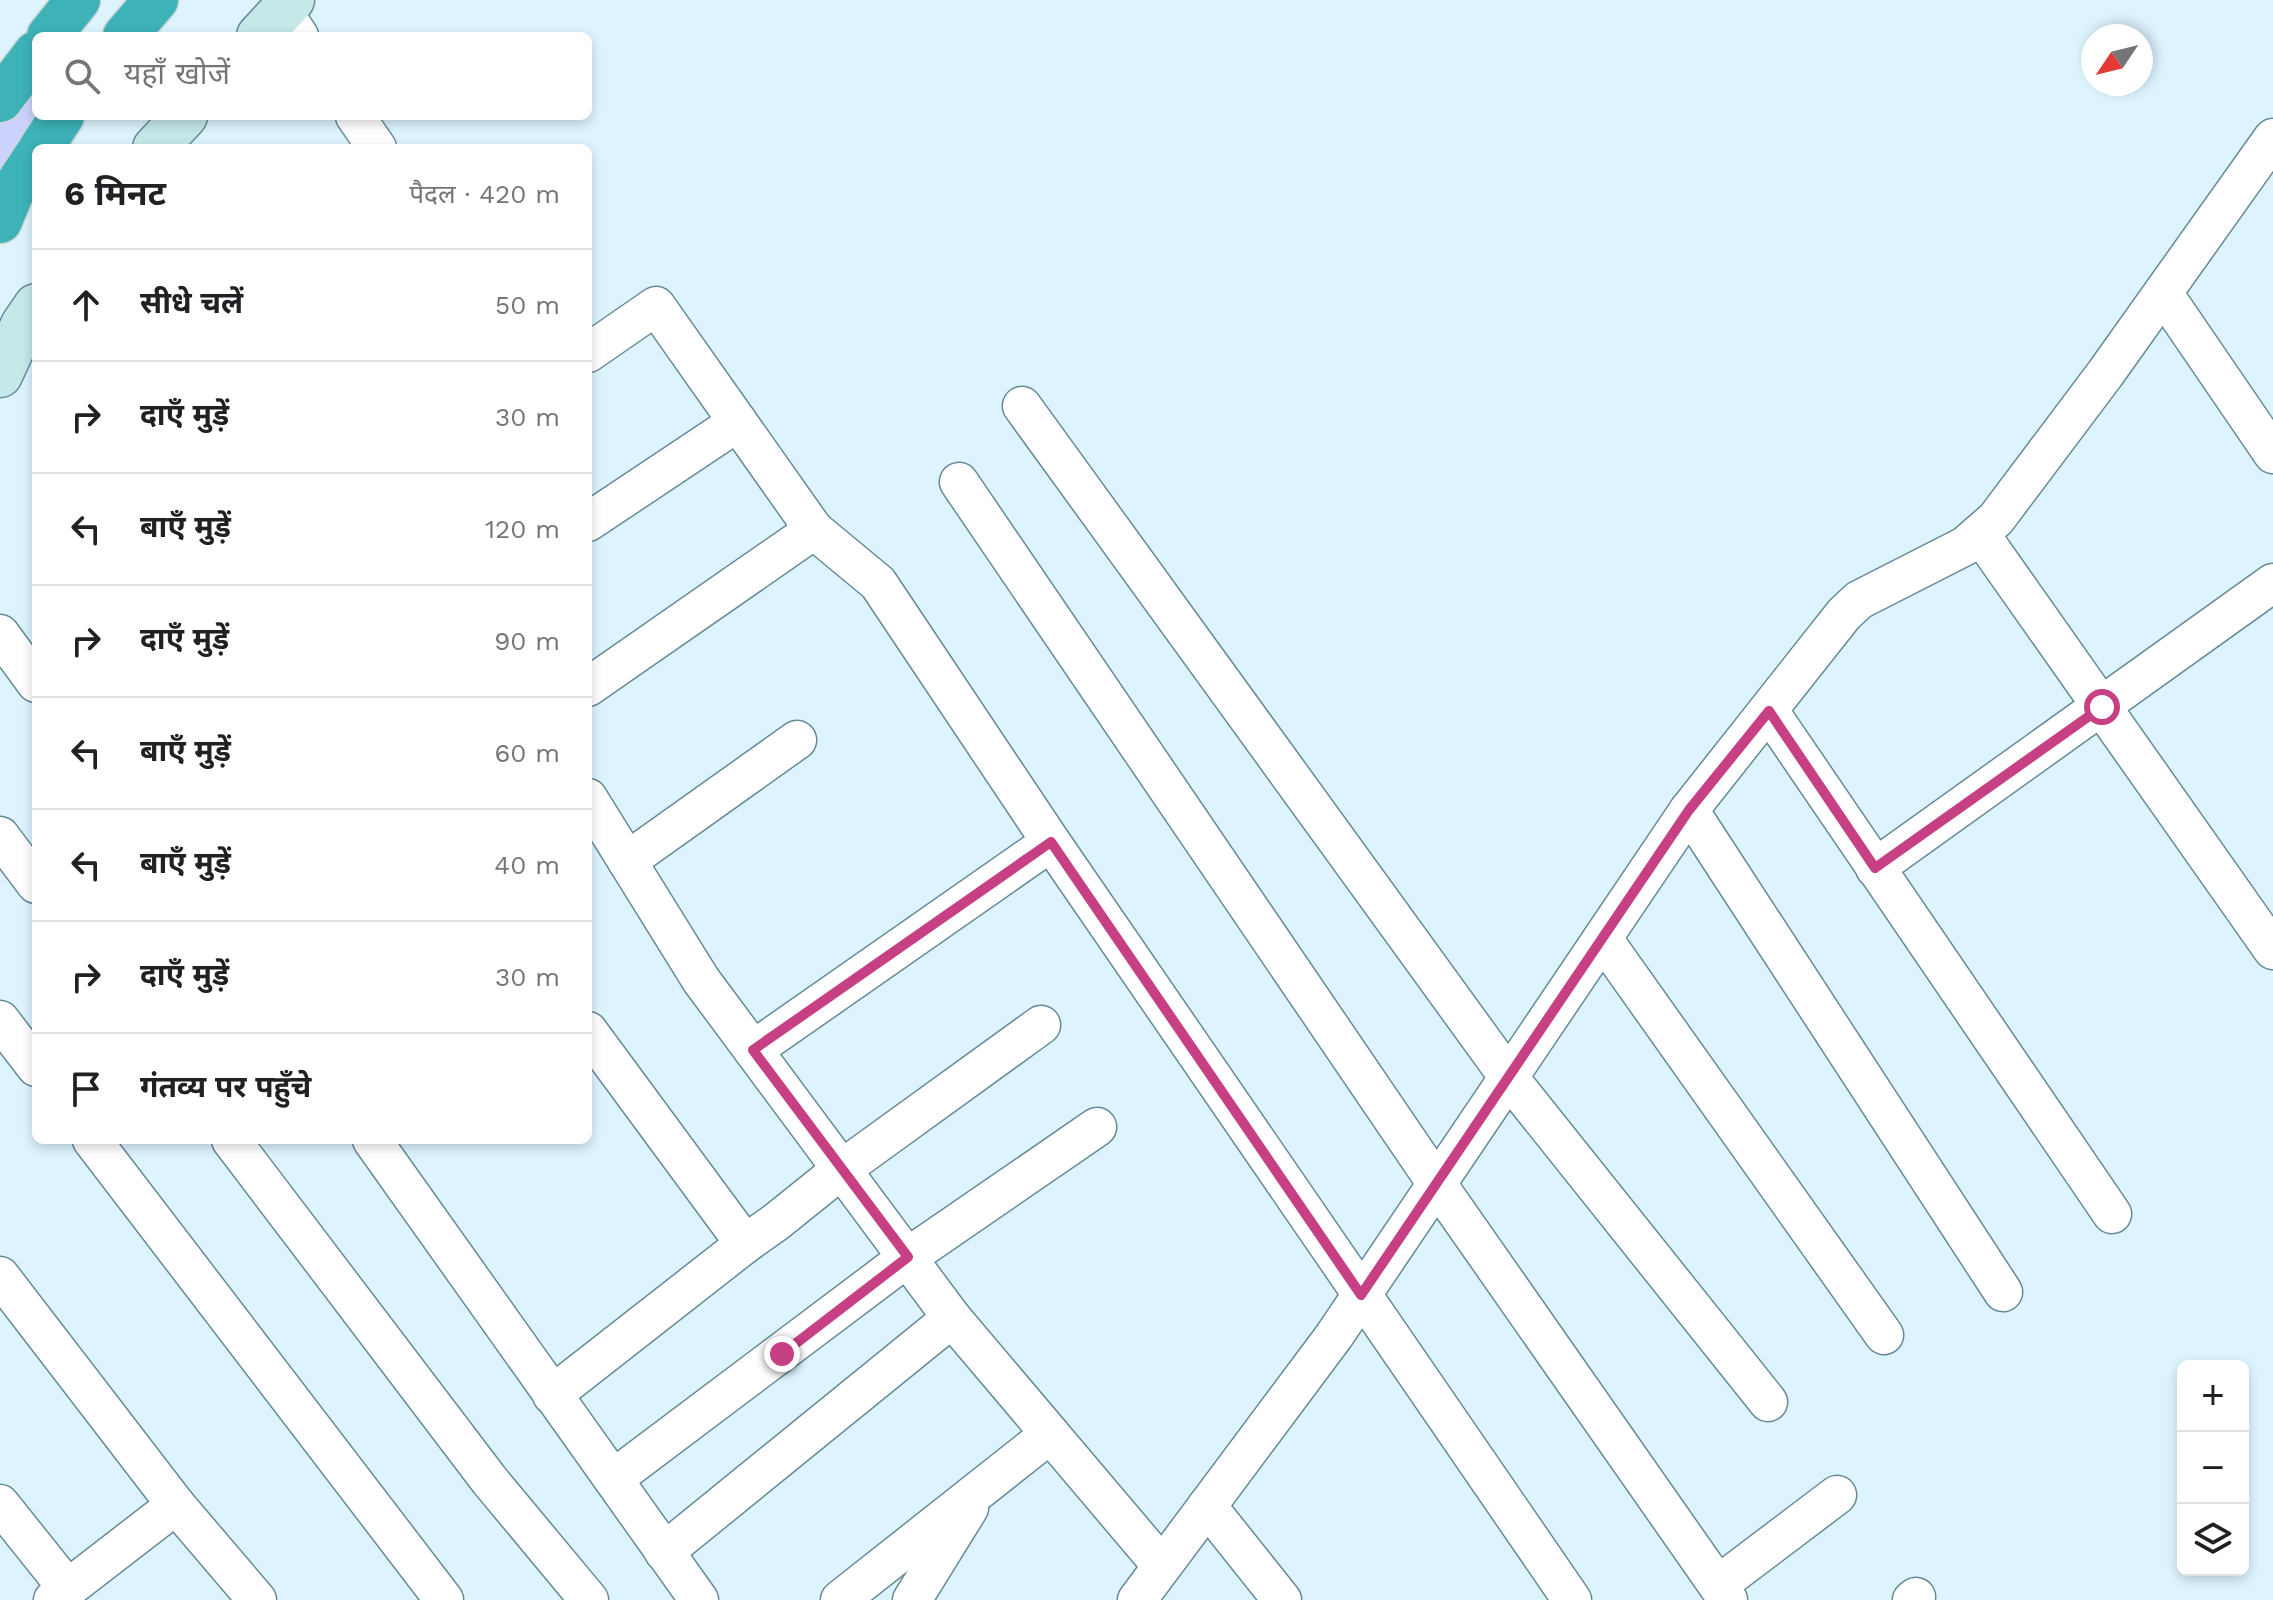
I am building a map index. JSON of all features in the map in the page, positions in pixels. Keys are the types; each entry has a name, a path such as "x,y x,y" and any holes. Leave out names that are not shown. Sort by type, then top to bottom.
{"highway":[{"path":"52,32 78,0"},
{"path":"128,32 156,0"},
{"path":"0,100 32,58"},
{"path":"44,144 59,120"},
{"path":"0,221 11,194 32,162"}],"street":[{"path":"159,144 181,120"},
{"path":"358,120 374,144"},
{"path":"1137,1600 1361,1295 1510,1079 1689,810 1829,630 1859,600 1965,546 1980,534 2005,507 2269,156"},
{"path":"2163,293 2273,454"},
{"path":"592,350 656,306 814,530 878,583 1051,842 1572,1600"},
{"path":"0,375 32,312"},
{"path":"1022,406 1510,1079 1768,1402"},
{"path":"592,519 738,422"},
{"path":"959,482 1437,1184 1723,1593 1837,1495"},
{"path":"592,684 814,530"},
{"path":"1980,534 2273,950"},
{"path":"1875,868 2273,583"},
{"path":"0,634 32,678"},
{"path":"1769,711 2112,1214"},
{"path":"627,861 797,740"},
{"path":"592,804 701,980 952,1318 1162,1566"},
{"path":"1689,810 2003,1292"},
{"path":"0,836 32,879"},
{"path":"753,1050 1051,842"},
{"path":"1603,939 1884,1335"},
{"path":"0,1020 32,1062"},
{"path":"552,1395 842,1169 1041,1025"},
{"path":"592,1036 745,1244"},
{"path":"613,1479 908,1257 1097,1127"},
{"path":"95,1144 444,1600"},
{"path":"234,1144 490,1481 589,1600"},
{"path":"375,1144 699,1600"},
{"path":"0,1276 176,1505 257,1600"},
{"path":"664,1552 952,1318"},
{"path":"840,1600 1050,1434"},
{"path":"912,1600 983,1485"},
{"path":"0,1504 60,1595 176,1505"},
{"path":"1207,1506 1282,1600"}],"waterway":[{"path":"0,168 33,120"}],"route":[{"path":"782,1354 908,1257 753,1050 1051,842 1361,1295 1510,1079 1689,810 1769,711 1875,868 2102,707"}]}
